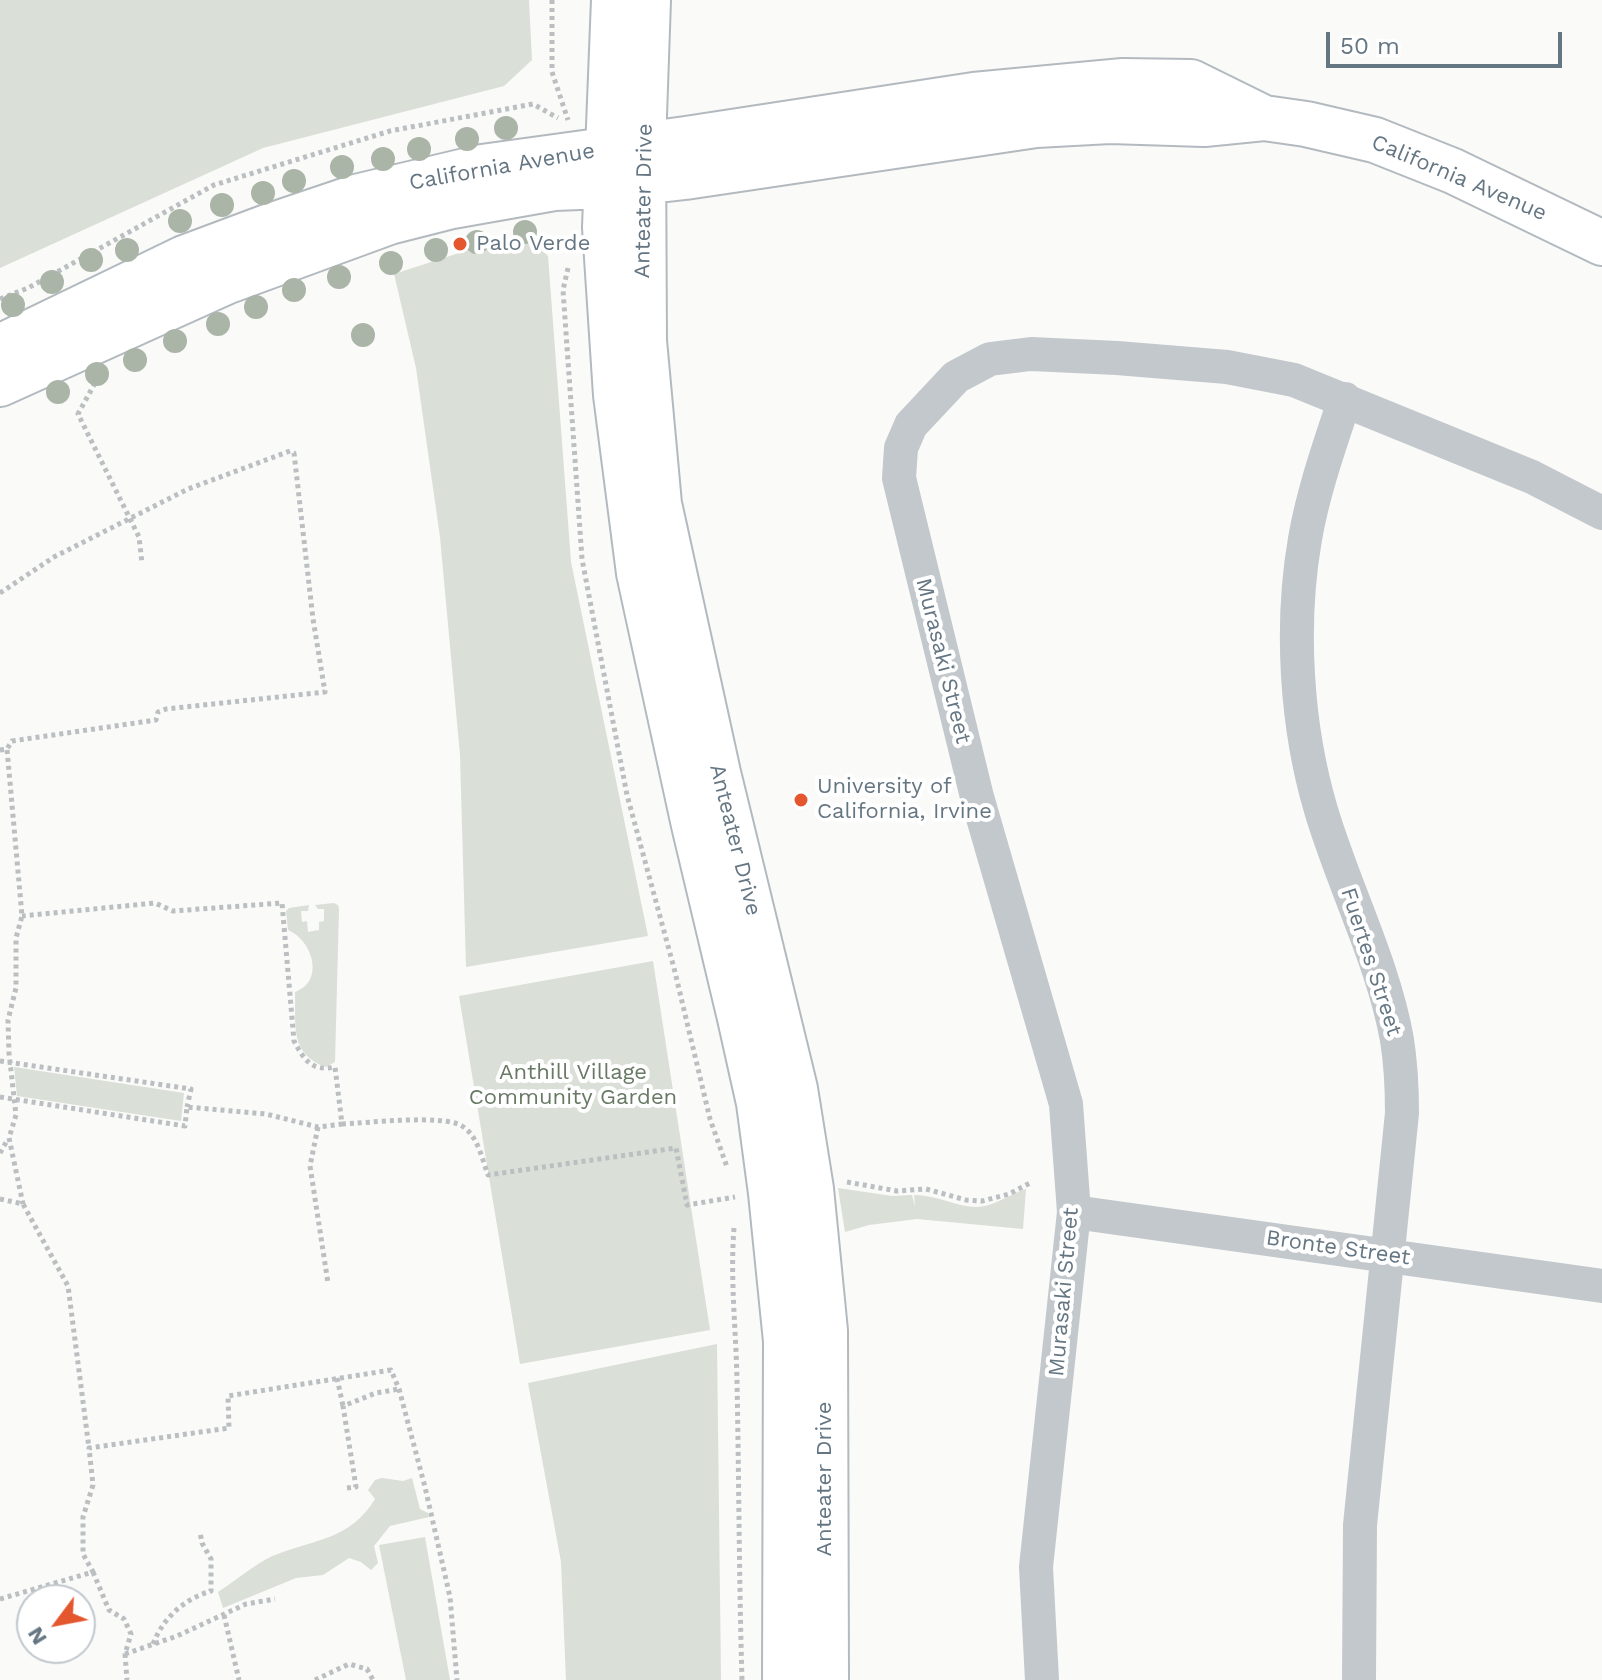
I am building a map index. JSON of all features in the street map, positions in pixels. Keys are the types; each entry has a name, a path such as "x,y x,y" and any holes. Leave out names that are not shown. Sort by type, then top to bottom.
{"main road":[{"name":"Anteater Drive","path":"614,0 625,165"},
{"name":"Anteater Drive","path":"648,0 625,165 605,227 616,395 639,573 654,648 753,1075 757,1195 786,1341 785,1680"},
{"name":"California Avenue","path":"0,384 228,281 389,222 452,206 554,188 625,165 974,95 1123,81 1191,82 1264,118 1375,140 1453,171 1602,243"},
{"name":"California Avenue","path":"0,347 184,258 356,197 482,167 625,165"},
{"name":"Anteater Drive","path":"757,1195 825,1331 826,1680"}],"street":[{"name":"Murasaki Street","path":"1042,1680 1036,1567 1074,1212 1066,1104 973,782 899,478 901,448 911,425 956,377 990,359 1031,354 1227,367 1294,380 1345,399 1532,477 1602,513"},
{"name":"Fuertes Street","path":"1345,399 1305,538 1299,585 1298,691 1320,808 1381,982 1397,1037 1402,1077 1402,1113 1360,1525 1359,1680"},
{"name":"Bronte Street","path":"1074,1212 1602,1286"}],"path":[{"path":"0,299 28,288 214,185 360,140 390,131 533,104 569,124 552,72 552,0"},
{"path":"569,260 563,290 582,559 627,795 674,968 710,1119 730,1176"},
{"path":"95,377 95,383 78,414 139,537 142,563"},
{"path":"0,593 54,557 188,489 290,451 294,453 313,619 325,692 166,709 158,712 156,720 12,741 4,750 22,916 16,938 16,988 8,1020 16,1115 9,1138 0,1153"},
{"path":"22,916 155,903 173,911 282,903 294,1041 304,1062 323,1070 335,1067 342,1124"},
{"path":"0,1061 191,1089 185,1126 0,1097"},
{"path":"187,1107 266,1114 318,1127 445,1120 463,1126 476,1141 488,1175 676,1148 687,1205 833,1181 897,1191 926,1189 982,1201 1009,1194 1032,1182"},
{"path":"318,1127 310,1166 328,1283"},
{"path":"9,1138 23,1204 68,1286 93,1485 83,1517 83,1554 109,1610 124,1619 131,1634 125,1654 127,1680"},
{"path":"0,1199 23,1204"},
{"path":"734,1225 731,1267 737,1378 742,1680"},
{"path":"89,1448 229,1428 228,1396 391,1370 399,1389 450,1597 457,1680"},
{"path":"337,1378 356,1487 347,1488"},
{"path":"343,1406 376,1393 399,1389"},
{"path":"153,1645 163,1622 194,1596 211,1591 211,1559 200,1532"},
{"path":"0,1599 93,1572"},
{"path":"125,1654 246,1604 275,1599"},
{"path":"224,1615 239,1680"},
{"path":"315,1680 349,1664 367,1669 373,1680"}],"green space":[{"path":"0,0 529,0 532,60 504,86 263,148 0,268"},
{"path":"524,232 548,256 571,562 648,936 466,967 460,755 440,537 416,368 394,274"},
{"path":"334,903 339,909 335,1062 326,1067 306,1054 297,1037 295,992 304,987 313,970 304,943 288,930 286,911 309,905 308,911 301,911 302,922 307,921 308,932 319,930 319,922 324,921 324,909 318,909 315,905"},
{"name":"Anthill Village Community Garden","path":"653,961 710,1330 520,1364 459,996"},
{"path":"14,1067 184,1093 181,1121 17,1096"},
{"path":"838,1188 892,1196 912,1195 915,1207 914,1195 977,1207 1026,1189 1023,1229 917,1219 869,1225 845,1232"},
{"path":"717,1344 721,1680 566,1680 561,1562 528,1383"},
{"path":"412,1478 420,1509 429,1517 390,1526 374,1546 378,1563 371,1570 349,1558 323,1575 296,1578 223,1608 218,1592 254,1567 275,1555 343,1531 354,1523 375,1499 368,1490 375,1480 403,1481"},
{"path":"425,1537 450,1680 406,1680 379,1545"}],"place":[{"name":"Palo Verde","path":"460,244"},
{"name":"University of California, Irvine","path":"801,800"}]}
